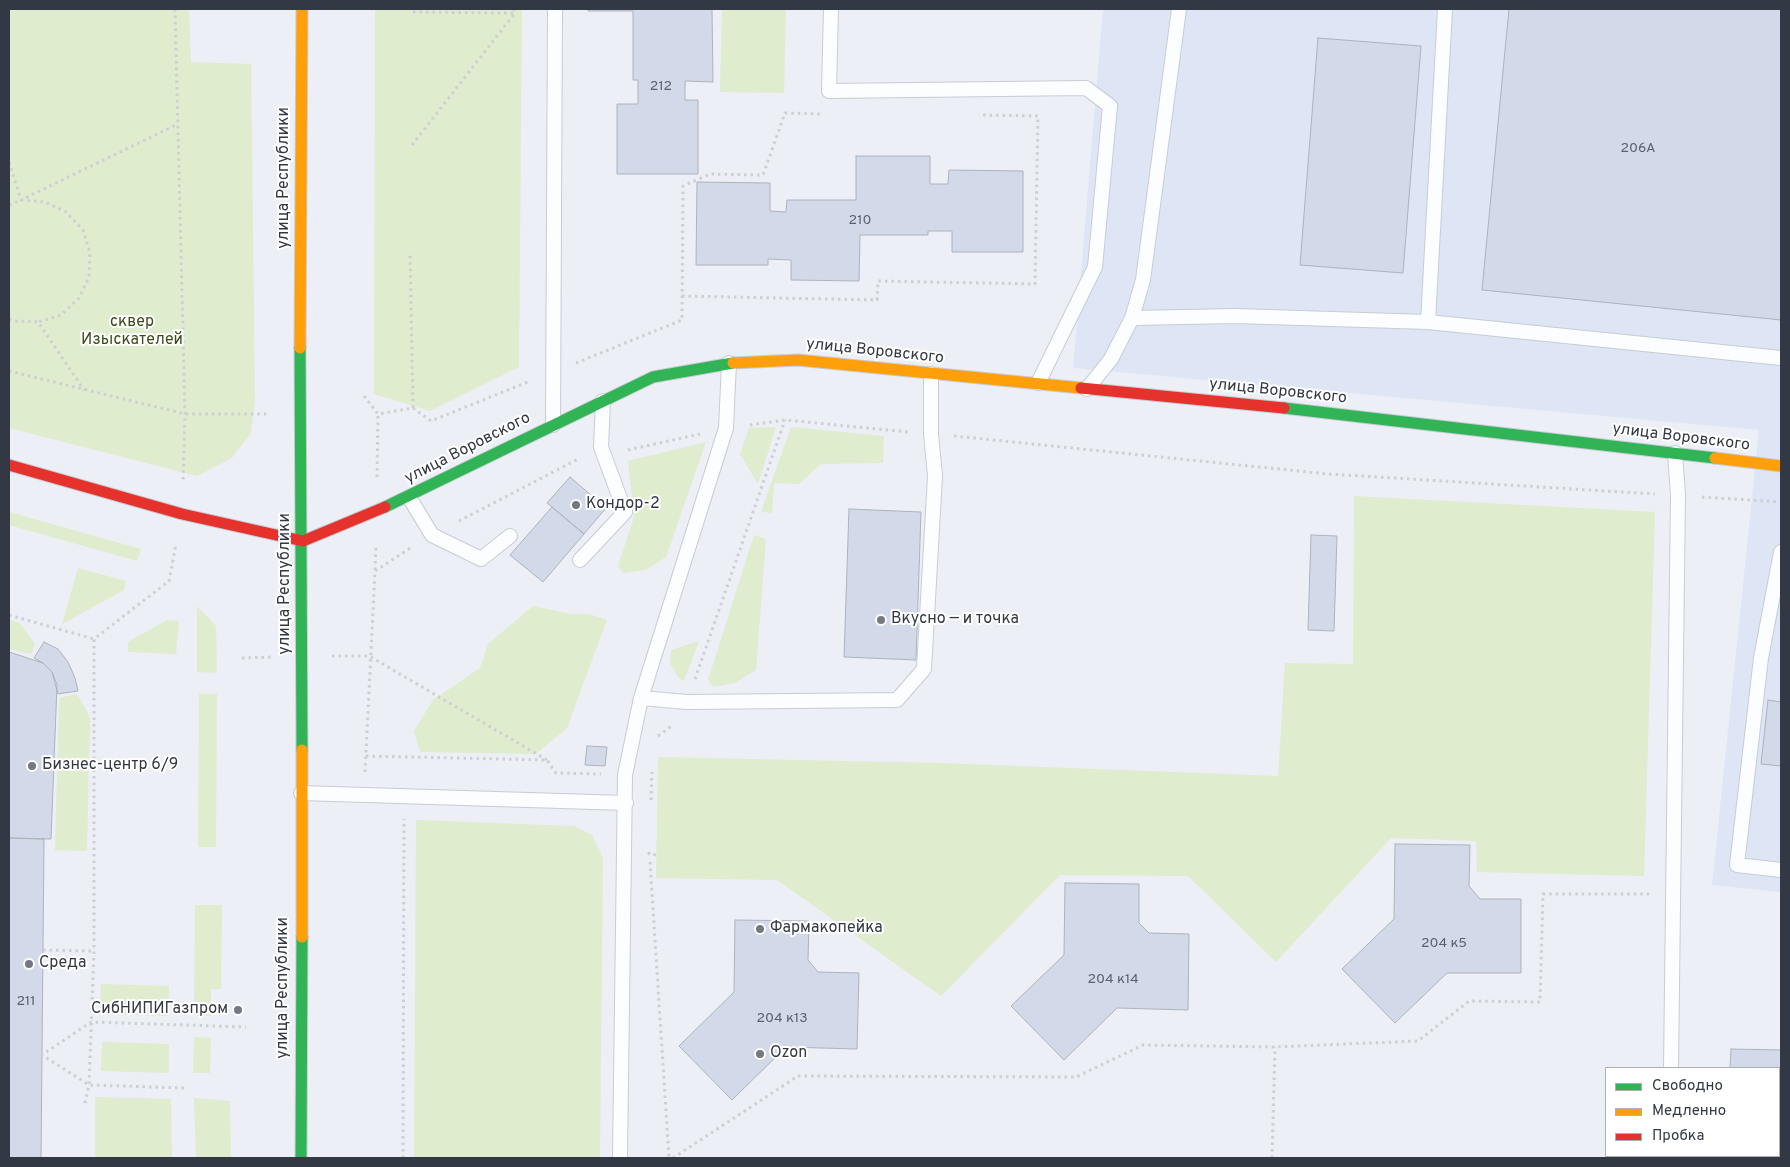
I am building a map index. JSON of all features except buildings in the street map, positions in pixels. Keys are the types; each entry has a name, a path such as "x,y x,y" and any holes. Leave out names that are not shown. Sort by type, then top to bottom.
{"street":[{"name":"улица Республики","path":"301,1158 303,541 300,414 302,9"},
{"name":"улица Воровского","path":"303,541 409,497 451,474 653,377 729,363 798,360 1038,383 1332,413 1781,466"},
{"path":"9,465 182,514 303,541"}],"lane":[{"path":"553,425 555,9"},
{"path":"831,9 830,91 1086,88 1110,106 1095,267 1038,383"},
{"path":"1088,389 1111,359 1132,318 1144,280 1179,9"},
{"path":"1428,322 1445,9"},
{"path":"1132,318 1236,316 1428,322 1781,358"},
{"path":"620,1158 625,776 641,698 726,428 729,363"},
{"path":"641,698 687,702 897,700 924,669 935,476 931,434 931,374"},
{"path":"580,560 625,512 601,447 603,401"},
{"path":"1671,1067 1678,495 1675,453"},
{"path":"409,497 432,535 481,559 510,536"},
{"path":"1781,552 1761,658 1737,865 1781,870"},
{"path":"301,793 365,793 626,803"}],"path":[{"path":"94,639 169,581 182,514 185,414 175,9"},
{"path":"413,12 514,11"},
{"path":"412,145 514,11"},
{"path":"364,396 378,414 413,408 431,421 682,320 683,186 710,174 763,175 785,114 823,114"},
{"path":"682,296 877,300 878,282 1035,284 1038,116 970,115"},
{"path":"9,205 178,124"},
{"path":"9,162 21,200"},
{"path":"9,319 38,322 61,315 78,298 89,277 90,253 83,230 66,212 45,202 21,200"},
{"path":"410,252 413,408"},
{"path":"38,322 85,391"},
{"path":"9,371 185,414 300,414"},
{"path":"653,738 671,728 687,702 785,420"},
{"path":"365,793 369,656 375,570 432,535 601,447 626,451 726,428 785,420 1328,474 1781,502"},
{"path":"9,615 94,639"},
{"path":"85,1102 89,1085 94,951 94,639"},
{"path":"369,656 547,760 556,772 652,776"},
{"path":"366,756 547,760"},
{"path":"651,806 652,767"},
{"path":"395,818 404,819 402,1158"},
{"path":"650,845 649,854 669,1158"},
{"path":"649,854 656,855"},
{"path":"674,1158 798,1076 1076,1077 1143,1045 1275,1046 1418,1042 1468,1001 1540,1002 1543,894 1651,894 1651,884"},
{"path":"43,950 94,951"},
{"path":"184,1088 89,1085 42,1054 90,1022 246,1027"},
{"path":"1272,1158 1275,1046"}],"shaded area":[{"path":"1103,9 1781,9 1781,892 1712,885 1759,430 1073,368"}],"green space":[{"name":"сквер Изыскателей","path":"9,9 189,9 191,62 251,64 255,401 251,433 232,458 197,476 9,428"},
{"path":"375,9 522,9 519,367 430,411 374,394"},
{"path":"722,9 786,9 784,93 720,92"},
{"path":"776,427 758,484 740,454 749,428"},
{"path":"791,427 884,436 883,463 821,464 799,484 774,483 772,513 761,512"},
{"path":"706,442 666,557 646,570 623,573 618,566 634,517 628,461"},
{"path":"1354,496 1655,512 1644,876 1477,872 1476,841 1391,838 1276,962 1188,876 1060,875 941,996 777,880 656,878 658,757 939,763 1278,776 1285,663 1353,664"},
{"path":"9,512 141,549 137,561 9,525"},
{"path":"754,535 766,539 756,670 735,683 713,687 708,680"},
{"path":"78,568 126,581 124,590 62,624"},
{"path":"197,606 216,626 217,673 197,672"},
{"path":"533,606 571,614 589,614 607,620 567,728 536,754 420,752 414,731 433,700 480,668 488,644"},
{"path":"9,620 20,623 35,644 31,654 9,649"},
{"path":"167,620 179,621 176,654 128,652 128,642"},
{"path":"699,641 684,681 678,677 670,664 671,650"},
{"path":"77,694 90,717 87,851 55,850 59,698"},
{"path":"199,694 217,694 216,847 198,847"},
{"path":"416,820 574,826 592,835 603,858 600,1158 414,1158"},
{"path":"195,905 222,905 221,989 211,989 211,1016 194,1015"},
{"path":"101,984 169,986 168,1016 100,1014"},
{"path":"194,1037 211,1038 210,1073 193,1073"},
{"path":"102,1042 169,1044 169,1073 101,1071"},
{"path":"95,1097 171,1099 172,1158 95,1158"},
{"path":"194,1098 230,1101 231,1158 196,1158"}],"traffic: fast":[{"path":"300,348 302,750"},
{"path":"385,507 653,377 733,363"},
{"path":"1284,408 1715,458"},
{"path":"301,1158 302,937"}],"traffic: slow":[{"path":"300,348 302,9"},
{"path":"733,363 798,360 1081,388"},
{"path":"1715,458 1781,466"},
{"path":"302,750 302,937"}],"traffic: jam":[{"path":"1081,388 1284,408"},
{"path":"9,465 182,514 303,541 385,507"}],"place":[{"name":"Кондор-2","path":"576,505"},
{"name":"Вкусно — и точка","path":"881,620"},
{"name":"Бизнес-центр 6/9","path":"32,766"},
{"name":"Фармакопейка","path":"760,929"},
{"name":"Среда","path":"29,964"},
{"name":"СибНИПИГазпром","path":"238,1010"},
{"name":"Ozon","path":"760,1054"}]}
